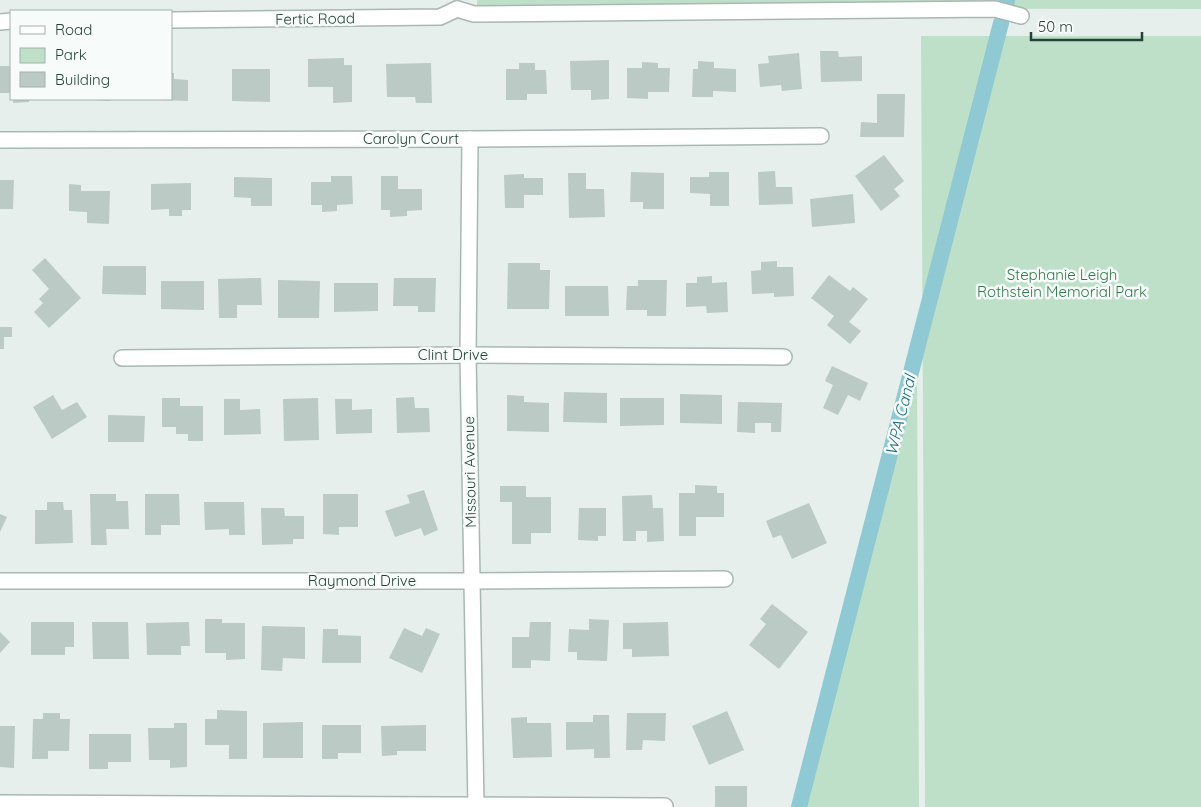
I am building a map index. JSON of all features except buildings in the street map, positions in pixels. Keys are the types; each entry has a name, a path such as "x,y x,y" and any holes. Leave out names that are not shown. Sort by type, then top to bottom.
{"street":[{"path":"460,4 474,14 995,9 1021,16"},
{"name":"Fertic Road","path":"172,20 440,18 460,4"},
{"name":"Carolyn Court","path":"0,140 821,136"},
{"name":"Missouri Avenue","path":"470,139 468,355 476,806"},
{"name":"Clint Drive","path":"122,358 468,355 784,357"},
{"name":"Raymond Drive","path":"0,581 725,579"},
{"path":"0,803 665,806"}],"green space":[{"path":"477,0 1201,0 1201,9 477,8"},
{"name":"Stephanie Leigh Rothstein Memorial Park","path":"921,36 1201,36 1201,807 925,807"},
{"path":"917,367 919,807 803,807 817,751"}],"waterway":[{"name":"WPA Canal","path":"799,807 1001,23"}]}
